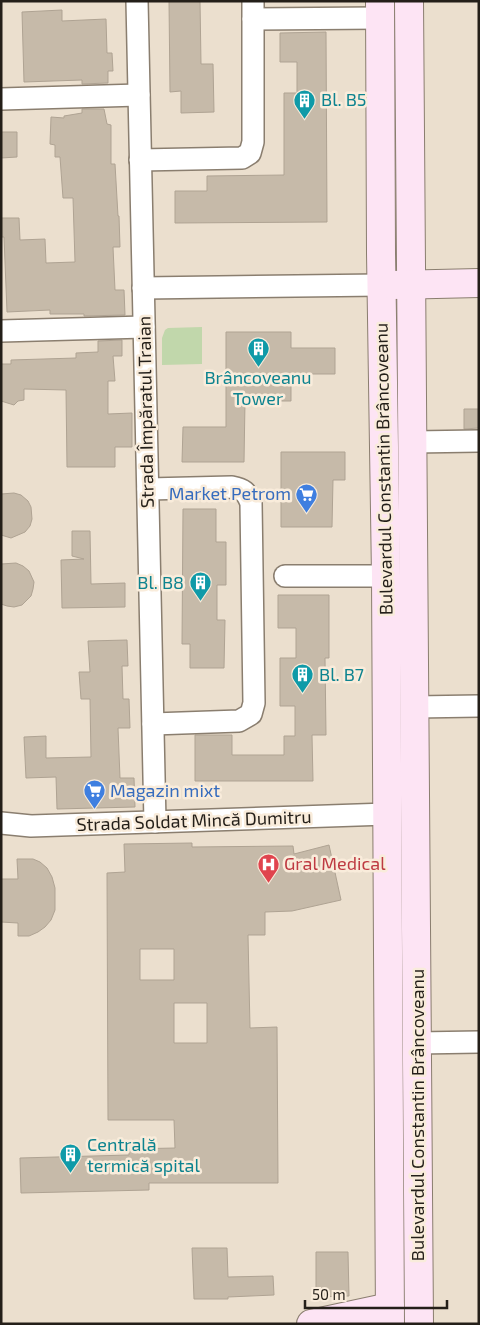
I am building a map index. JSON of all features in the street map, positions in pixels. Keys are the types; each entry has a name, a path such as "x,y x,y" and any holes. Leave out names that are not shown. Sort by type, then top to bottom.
{"main road":[{"name":"Bulevardul Constantin Brâncoveanu","path":"409,1 420,1324"},
{"name":"Bulevardul Constantin Brâncoveanu","path":"380,10 381,285 386,576 390,1315"},
{"path":"381,285 479,283"},
{"path":"388,936 416,936"},
{"path":"310,1324 390,1315"}],"street":[{"name":"Strada Împăratul Traian","path":"137,1 155,822"},
{"path":"140,160 242,158 250,153 253,142 253,10 380,10"},
{"path":"1,99 139,95"},
{"path":"143,288 381,285"},
{"path":"1,331 144,327"},
{"path":"413,442 479,441"},
{"path":"148,489 232,487 241,489 248,494 251,503 252,522 254,703 251,714 239,721 153,724"},
{"path":"285,576 386,576"},
{"path":"414,707 479,706"},
{"name":"Strada Soldat Mincă Dumitru","path":"1,823 31,826 387,814"},
{"path":"417,1043 479,1042"}],"green space":[{"path":"202,327 202,364 162,365 162,338 165,330 168,328"}],"building":[{"path":"169,1 200,1 201,64 213,64 214,112 181,113 181,91 170,92"},
{"path":"62,10 62,21 106,19 107,53 112,53 113,71 108,71 108,83 82,84 82,80 24,82 22,12"},
{"name":"Bl. B5","path":"326,32 327,222 175,223 175,191 207,191 207,176 284,175 284,93 297,93 297,62 280,62 280,33"},
{"path":"82,109 104,109 107,124 111,125 111,164 115,164 120,247 113,247 115,290 124,290 125,315 84,316 84,314 50,314 50,310 7,312 4,237 1,237 1,218 19,218 20,240 45,239 46,263 75,262 73,198 63,198 60,157 55,157 55,145 50,144 51,117 64,118 64,116 82,113"},
{"path":"1,132 17,132 17,157 1,158"},
{"path":"226,332 291,332 291,348 335,348 335,374 291,374 291,401 245,401 244,462 182,462 183,427 226,427"},
{"path":"122,340 122,356 113,356 115,381 108,381 108,414 132,413 132,447 115,447 115,467 67,467 66,390 24,389 24,400 18,401 14,405 1,401 1,364 11,364 11,360 76,358 76,353 98,352 98,341"},
{"path":"464,409 479,409 479,428 464,429"},
{"path":"281,452 345,452 345,480 333,480 332,527 281,527"},
{"path":"14,493 21,495 28,501 31,507 32,519 30,526 25,532 11,538 1,535 1,494"},
{"name":"Bl. B8","path":"183,509 216,509 216,542 226,542 226,585 217,585 217,620 225,620 224,668 190,668 190,644 182,644"},
{"path":"72,531 90,531 91,584 125,583 125,607 62,608 61,560 84,559 72,556"},
{"path":"16,563 29,571 34,582 31,596 22,605 14,607 1,604 1,564"},
{"name":"Bl. B7","path":"278,595 329,595 329,658 325,658 326,735 312,735 313,781 195,781 195,735 232,735 232,755 284,755 284,736 295,736 295,706 280,706 280,658 296,658 296,628 278,628"},
{"path":"127,640 128,666 122,666 123,699 129,699 130,728 118,728 120,778 134,778 135,807 57,809 56,777 26,778 24,737 46,736 46,758 91,757 90,699 81,699 79,672 90,672 88,641"},
{"path":"192,843 192,847 293,846 294,854 329,845 341,900 292,911 265,912 265,935 248,935 250,1028 277,1027 278,1183 149,1183 149,1190 21,1193 20,1158 129,1155 129,1149 175,1148 174,1120 108,1120 107,873 125,872 124,844","holes":["140,949 174,949 174,980 140,980","174,1003 207,1003 207,1043 174,1043"]},
{"path":"17,859 33,859 40,862 47,868 55,888 55,910 51,920 45,927 29,936 18,936 18,923 1,922 1,879 18,879"},
{"path":"192,1248 227,1248 228,1277 273,1276 274,1295 228,1297 228,1299 194,1299"},
{"path":"316,1252 348,1252 349,1296 316,1297"}],"place":[{"name":"Bl. B5","path":"305,119"},
{"name":"Brâncoveanu Tower","path":"258,367"},
{"name":"Market Petrom","path":"307,513"},
{"name":"Bl. B8","path":"200,602"},
{"name":"Bl. B7","path":"303,694"},
{"name":"Magazin mixt","path":"94,810"},
{"name":"Gral Medical","path":"268,883"},
{"name":"Centrală termică spital","path":"71,1174"}]}
